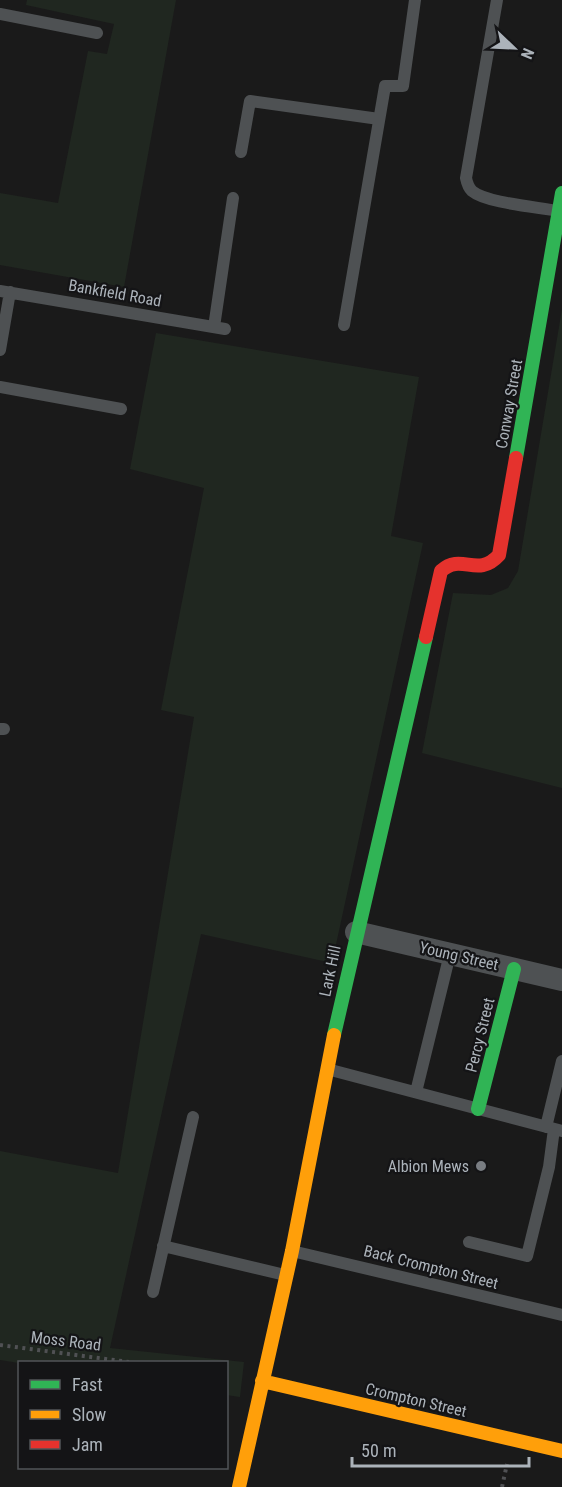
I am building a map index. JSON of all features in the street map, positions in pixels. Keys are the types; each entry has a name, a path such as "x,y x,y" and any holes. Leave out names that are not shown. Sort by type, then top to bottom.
{"street":[{"name":"Conway Street","path":"441,571 445,565 452,562 485,567 494,563 499,555 562,193"},
{"name":"Lark Hill","path":"239,1487 292,1251 326,1069 356,932 441,571"},
{"name":"Young Street","path":"356,932 562,979"},
{"name":"Percy Street","path":"478,1109 514,969"},
{"name":"Crompton Street","path":"262,1381 562,1451"}],"lane":[{"path":"344,324 385,86 404,86 415,0"},
{"path":"497,0 466,178 468,186 474,192 490,198 559,211"},
{"path":"0,14 97,33"},
{"path":"242,152 250,101 379,118"},
{"name":"Bankfield Road","path":"5,291 219,328 233,198"},
{"path":"0,350 5,291"},
{"path":"0,387 122,409"},
{"path":"416,1092 450,954"},
{"path":"469,1242 527,1256 549,1167 562,1061"},
{"path":"326,1069 554,1129"},
{"path":"153,1292 193,1118"},
{"path":"163,1246 286,1275"},
{"name":"Back Crompton Street","path":"292,1251 562,1316"}],"path":[{"name":"Moss Road","path":"0,1345 121,1361"}],"shaded area":[{"path":"27,0 176,0 124,287 0,265 0,193 58,203 88,51 107,54 114,24 26,5"},
{"path":"562,309 562,788 422,753 453,593 491,595 508,588 518,571"},
{"path":"156,333 419,377 391,536 423,543 332,963 201,934 110,1348 244,1362 240,1397 228,1395 228,1361 18,1361 18,1363 0,1360 0,1151 118,1173 194,717 161,710 204,488 130,469"}],"traffic: fast":[{"path":"516,458 562,193"},
{"path":"334,1035 426,637"},
{"path":"478,1109 514,969"}],"traffic: slow":[{"path":"239,1487 292,1251 334,1035"},
{"path":"262,1381 562,1451"}],"traffic: jam":[{"path":"426,637 441,571 456,564 484,565 499,555 516,458"}],"place":[{"name":"Albion Mews","path":"481,1166"}]}
